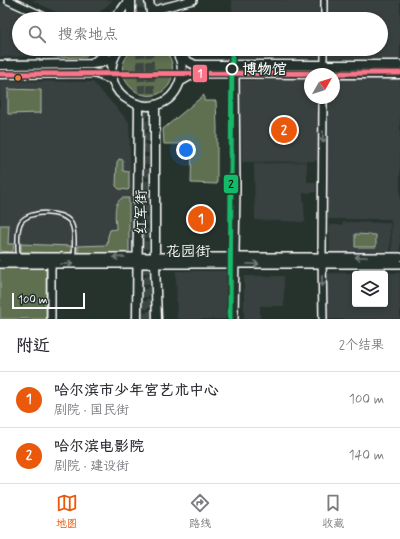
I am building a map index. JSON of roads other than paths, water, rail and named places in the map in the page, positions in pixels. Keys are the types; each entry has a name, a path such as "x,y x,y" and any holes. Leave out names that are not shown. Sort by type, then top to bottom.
{"main road":[{"path":"8,0 34,12"},
{"path":"119,12 130,0"},
{"path":"130,0 131,12"},
{"path":"149,0 151,12"},
{"path":"159,12 193,0"},
{"path":"92,64 102,56"},
{"path":"0,66 92,64 114,58 112,69 113,80 123,96 133,103 149,106 164,101 176,90 181,81 182,67 179,57"},
{"path":"179,57 195,65 400,64"},
{"path":"0,74 93,73 113,80"},
{"path":"181,81 195,73 304,74"},
{"path":"234,319 236,188 235,74"},
{"path":"340,74 400,74"},
{"path":"323,104 323,319"},
{"name":"红军街","path":"137,319 139,105"},
{"name":"红军街","path":"155,105 155,260 157,319"},
{"name":"花园街","path":"0,257 51,260 322,261 400,264"},
{"name":"花园街","path":"0,264 74,257 138,261"},
{"name":"花园街","path":"322,261 400,257"},
{"path":"51,260 51,319"}],"street":[{"path":"324,0 324,12"},
{"path":"324,56 324,65"}],"lane":[{"path":"18,257 18,228 21,222 27,217 35,214 58,214 66,217 74,229 74,257"}],"tunnel":[{"path":"136,0 137,12"},
{"path":"144,0 146,12"},
{"path":"140,56 145,145 144,319"},
{"path":"149,56 151,112"},
{"path":"151,264 151,319"}],"place":[{"name":"博物馆","path":"232,69"},
{"name":"哈尔滨电影院","path":"284,130"},
{"name":"哈尔滨市少年宫艺术中心","path":"201,219"}]}
